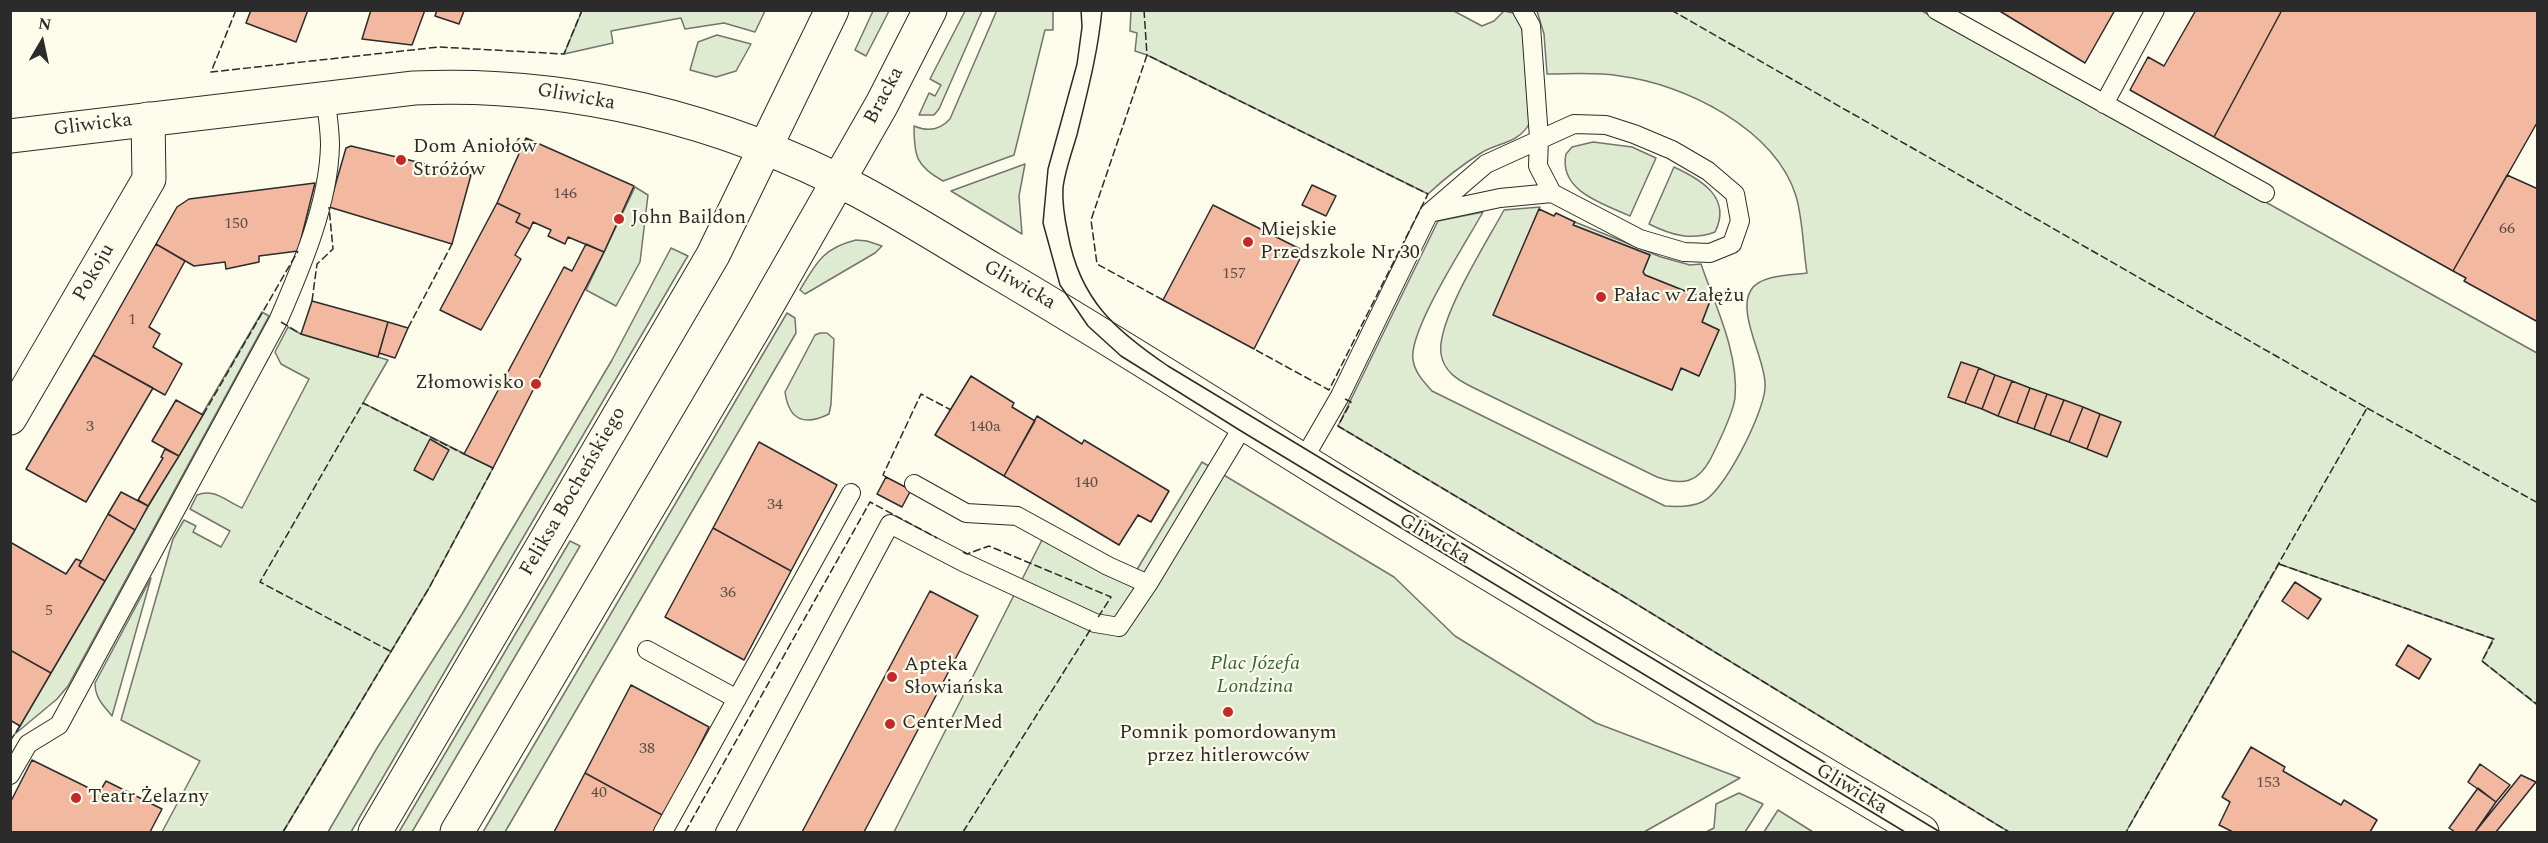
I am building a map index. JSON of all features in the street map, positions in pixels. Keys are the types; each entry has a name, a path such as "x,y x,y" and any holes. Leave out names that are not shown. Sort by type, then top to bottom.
{"street":[{"path":"766,147 831,10"},
{"name":"Bracka","path":"838,181 882,104 930,10"},
{"name":"Gliwicka","path":"10,136 414,88 467,86 519,88 608,102 709,127 766,147 859,191 1088,326 1303,460 1922,832"},
{"name":"Pokoju","path":"10,418 149,179 147,120"},
{"name":"Feliksa Bocheńskiego","path":"375,832 709,262 766,147"},
{"path":"457,832 838,181"}],"lane":[{"path":"1522,10 1532,26 1539,138 1538,166 1552,193"},
{"path":"1936,10 2265,193"},
{"path":"2104,104 2155,10"},
{"path":"10,776 28,744 59,725 278,321 304,262 327,173 330,145 326,99"},
{"path":"1303,460 1340,396 1429,213 1486,164 1574,124 1606,125 1672,150 1708,171 1735,194 1740,220 1732,244 1710,253 1684,252 1640,239 1552,193 1500,198 1429,213"},
{"path":"725,832 890,524 963,562 1095,623 1119,627 1148,584 1245,423"},
{"path":"914,484 966,513 1017,516 1108,566 1148,584"},
{"path":"663,832 851,493"},
{"path":"647,650 737,699"}],"green space":[{"path":"582,10 765,11 755,32 724,23 685,29 681,18 611,31 613,43 564,54"},
{"path":"997,10 1053,11 1053,30 1045,30 1014,155 943,181 927,170 918,159 914,126 934,129 950,119"},
{"path":"1131,10 1452,10 1482,26 1494,21 1504,11 1513,13 1520,21 1523,34 1529,124 1514,139 1487,150 1467,162 1428,194 1135,51 1137,33 1130,31"},
{"path":"873,11 889,11 866,56 855,50"},
{"path":"965,11 982,11 939,109 934,115 919,115 929,93 935,96 941,85 930,79"},
{"path":"1537,11 1922,11 2537,353 2537,705 2482,661 2493,639 2279,564 2126,832 2009,832 1620,594 1338,426 1438,221 1483,212 1429,308 1414,347 1413,360 1416,369 1432,391 1665,506 1693,505 1711,496 1741,451 1758,415 1765,388 1762,365 1749,324 1747,300 1751,290 1761,281 1807,273 1798,205 1785,172 1769,150 1748,131 1699,100 1645,81 1611,75 1547,74 1544,34"},
{"path":"717,35 751,44 736,71 716,77 690,70 698,42"},
{"path":"1593,142 1632,147 1656,158 1630,216 1596,201 1576,187 1569,178 1565,167 1566,154 1572,147"},
{"path":"1025,164 1019,196 1022,234 951,191"},
{"path":"1674,167 1704,184 1717,200 1720,209 1715,232 1689,236 1665,231 1649,224"},
{"path":"635,187 648,195 640,262 616,306 586,290"},
{"path":"1540,207 1494,315 1672,390 1681,368 1699,376 1719,330 1702,322 1710,301 1645,275 1643,272 1650,255 1573,225 1575,222 1661,257 1690,265 1701,264 1730,347 1735,398 1711,458 1701,473 1695,477 1682,482 1657,477 1467,384 1452,375 1445,366 1441,354 1446,322 1464,282 1504,210"},
{"path":"856,240 882,246 875,253 805,294 800,290 811,272 828,252"},
{"path":"671,248 688,256 351,832 328,832 377,748 462,614 612,360"},
{"path":"262,312 269,316 68,686 57,699 15,734"},
{"path":"787,313 795,318 796,333 505,832 483,832"},
{"path":"288,327 301,334 388,360 363,403 493,468 429,588 283,832 162,832 200,761 121,720 173,539 184,520 196,526 193,532 221,547 230,531 190,509 197,495 214,494 242,508 309,379 281,364 275,352"},
{"path":"827,333 834,339 831,404 829,414 806,420 794,415 785,392 815,335"},
{"name":"Plac Józefa Londzina","path":"1202,462 1394,577 1455,636 1596,723 1740,778 1644,832 894,832 1046,532 1130,581"},
{"path":"570,541 580,546 412,832 399,832"},
{"path":"151,578 112,716 98,697 95,683"},
{"path":"1739,793 1763,804 1745,832 1706,832 1714,828 1716,804"},
{"path":"1778,810 1813,832 1764,832"}],"building":[{"path":"251,10 308,10 296,42 246,23"},
{"path":"371,10 425,10 412,45 362,39"},
{"path":"437,10 464,11 459,24 435,16"},
{"path":"1998,10 2115,10 2085,63"},
{"path":"2196,10 2282,10 2214,137 2130,90 2148,57 2164,66"},
{"path":"2282,10 2538,10 2538,121 2453,271 2214,137"},
{"path":"526,138 634,186 604,252 568,237 565,244 548,236 551,230 533,222 530,229 516,222 520,214 497,203"},
{"path":"351,146 471,175 452,244 329,207 346,148"},
{"path":"2507,175 2538,189 2538,322 2464,281 2466,278 2453,271"},
{"path":"315,183 298,251 259,256 259,262 226,269 225,262 194,266 156,244 177,207 189,199"},
{"path":"1312,185 1336,196 1326,216 1302,205"},
{"path":"497,203 520,214 516,222 530,229 515,255 521,259 481,330 440,310"},
{"path":"1213,205 1304,251 1254,349 1163,300"},
{"name":"Pałac w Załężu","path":"1539,209 1554,216 1556,213 1575,222 1573,225 1650,255 1643,272 1645,275 1710,301 1702,322 1719,330 1699,376 1681,368 1672,390 1493,315"},
{"path":"156,244 185,261 149,327 160,334 153,347 182,364 165,395 93,355"},
{"path":"586,244 604,252 493,468 464,454 564,267 572,271"},
{"path":"312,301 388,322 378,357 301,334"},
{"path":"388,322 408,328 395,358 379,353"},
{"path":"93,355 153,388 86,502 26,469"},
{"path":"1961,362 1979,368 1965,403 1948,397"},
{"path":"1979,368 1995,375 1982,409 1965,403"},
{"path":"1995,375 2012,381 1998,416 1982,409"},
{"path":"971,376 1014,403 1012,407 1035,421 1004,476 935,435"},
{"path":"2012,381 2030,388 2017,423 1998,416"},
{"path":"2030,388 2047,394 2034,429 2017,423"},
{"path":"2047,394 2064,400 2050,435 2034,429"},
{"path":"176,400 203,415 179,456 152,441"},
{"path":"2064,400 2083,407 2069,442 2050,435"},
{"path":"2083,407 2100,414 2087,449 2069,442"},
{"path":"2100,414 2121,422 2107,457 2087,449"},
{"path":"1037,416 1082,444 1084,440 1169,491 1151,522 1138,515 1119,545 1004,476"},
{"path":"430,439 449,450 433,480 414,470"},
{"path":"759,442 837,485 791,571 713,528"},
{"path":"165,449 179,456 148,506 138,500 163,458 161,457"},
{"path":"886,477 911,490 902,507 877,494"},
{"path":"121,492 148,506 135,530 108,514"},
{"path":"108,514 135,530 105,581 79,566"},
{"path":"713,528 791,571 744,660 665,617"},
{"path":"10,542 66,574 76,559 81,561 79,566 105,581 51,673 10,650"},
{"path":"2295,582 2321,599 2308,619 2282,601"},
{"name":"CenterMed","path":"930,591 978,616 864,832 802,832"},
{"path":"2408,645 2431,659 2419,679 2396,665"},
{"path":"10,650 51,673 20,726 10,720"},
{"path":"631,685 709,727 664,816 585,773"},
{"path":"2251,747 2285,767 2283,771 2341,805 2344,800 2377,820 2370,832 2233,832 2219,825 2230,802 2222,797"},
{"name":"Teatr Żelazny","path":"32,760 99,793 106,781 162,809 150,832 10,832 10,803"},
{"path":"2480,764 2510,785 2496,802 2468,782"},
{"path":"585,773 664,816 655,832 554,832"},
{"path":"2521,775 2536,782 2496,832 2475,832"},
{"path":"2478,788 2496,802 2475,832 2455,832 2449,828"}],"tram line":[{"path":"1081,10 1082,27 1077,64 1048,169 1043,223 1060,285 1088,326 1121,356 1241,431 1905,832"},
{"path":"1102,10 1095,58 1065,175 1063,200 1068,234 1081,277 1091,295 1116,326 1168,366 1940,832"}],"fence":[{"path":"236,10 211,72 439,47 564,54 582,10"},
{"path":"1144,10 1147,55"},
{"path":"1671,10 2367,408 2126,832"},
{"path":"1163,300 1097,264 1091,220 1147,55 1428,194 1329,390 1254,349"},
{"path":"312,301 317,264 333,249 329,207"},
{"path":"408,328 452,244"},
{"path":"203,415 298,251"},
{"path":"281,322 301,334"},
{"path":"886,477 883,475 921,394 951,410"},
{"path":"1345,399 1351,402 1338,426 1620,594 2009,832"},
{"path":"390,651 260,582 363,403 464,454"},
{"path":"2367,408 2538,503"},
{"path":"283,832 429,588 493,468"},
{"path":"685,832 870,502 937,538"},
{"path":"963,552 967,554 989,546 1111,597 1097,619"},
{"path":"2279,564 2494,639 2482,661 2538,705"},
{"path":"963,832 1092,627"},
{"path":"10,741 20,726"}],"place":[{"name":"Dom Aniołów Stróżów","path":"401,160"},
{"name":"John Baildon","path":"619,219"},
{"name":"Miejskie Przedszkole Nr 30","path":"1248,242"},
{"name":"Pałac w Załężu","path":"1601,297"},
{"name":"Złomowisko","path":"536,384"},
{"name":"Apteka Słowiańska","path":"892,677"},
{"name":"Pomnik pomordowanym przez hitlerowców","path":"1228,712"},
{"name":"CenterMed","path":"890,724"},
{"name":"Teatr Żelazny","path":"76,798"}]}
